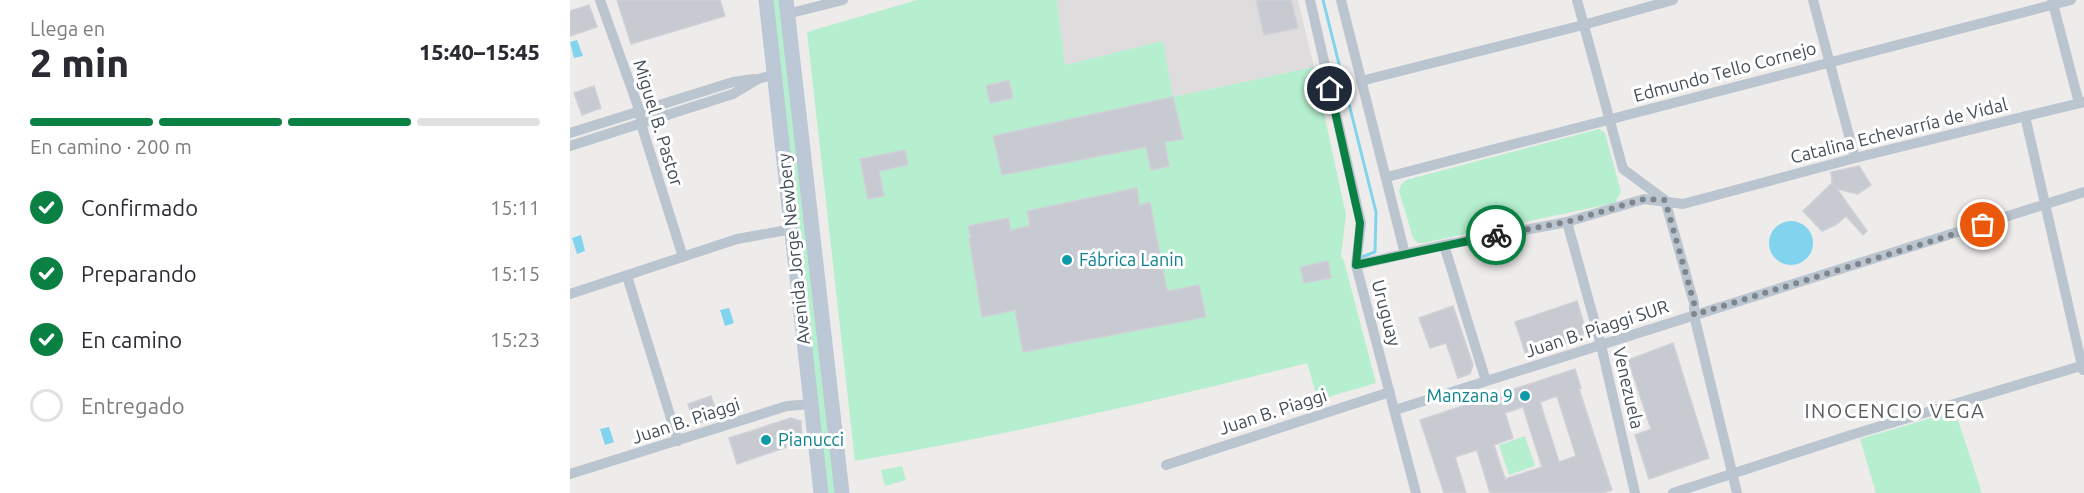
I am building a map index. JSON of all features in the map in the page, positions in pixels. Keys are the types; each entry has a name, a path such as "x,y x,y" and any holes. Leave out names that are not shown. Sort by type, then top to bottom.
{"main road":[{"name":"Avenida Jorge Newbery","path":"766,0 821,493"},
{"name":"Avenida Jorge Newbery","path":"787,7 842,493"}],"street":[{"name":"Miguel B. Pastor","path":"600,0 640,112 641,124 683,257"},
{"path":"787,7 843,0"},
{"name":"Uruguay","path":"1310,0 1360,223 1356,265 1416,493"},
{"path":"1341,0 1405,254"},
{"path":"1577,0 1623,169 1665,200 1694,303 1694,315 1737,493"},
{"path":"1361,81 1672,0"},
{"path":"1814,0 1855,158"},
{"name":"Edmundo Tello Cornejo","path":"1387,177 2052,2 2071,0"},
{"path":"2052,2 2081,102"},
{"path":"570,133 733,82 776,74"},
{"path":"570,146 733,94 758,79"},
{"name":"Catalina Echevarría de Vidal","path":"1665,200 1683,204 1855,158 2081,102"},
{"path":"1673,493 1732,473 2083,368 2025,116"},
{"name":"Juan B. Piaggi SUR","path":"1395,410 2084,192"},
{"path":"1356,265 1444,245 1567,222 1644,199 1665,200"},
{"name":"Venezuela","path":"1567,222 1601,345 1635,493"},
{"path":"570,294 737,239 793,229"},
{"path":"1444,245 1486,381"},
{"path":"627,276 678,441"},
{"name":"Juan B. Piaggi","path":"1167,465 1390,392"},
{"name":"Juan B. Piaggi","path":"570,474 787,406 812,404"}],"shaded area":[{"path":"1057,0 1298,0 1314,67 1173,97 1163,41 1065,65"}],"green space":[{"path":"771,0 781,0 837,493 828,493"},
{"path":"917,0 1057,0 1065,65 1163,41 1173,97 1314,67 1346,215 1341,256 1376,383 1318,400 1307,363 1082,416 855,461 807,32"},
{"path":"1599,129 1605,133 1621,192 1615,203 1423,243 1418,243 1413,238 1399,191 1406,180"},
{"path":"1955,411 1982,493 1876,493 1860,439"},
{"path":"1525,436 1535,466 1509,475 1499,445"},
{"path":"902,466 906,480 885,486 881,470"}],"water":[{"path":"577,40 583,56 574,58 570,42"},
{"path":"1791,221 1806,228 1813,243 1806,258 1791,265 1776,258 1769,243 1776,228"},
{"path":"581,235 585,251 577,254 572,238"},
{"path":"729,308 734,323 725,326 720,310"},
{"path":"609,427 614,442 605,445 600,429"}],"building":[{"path":"617,0 720,0 725,16 631,44"},
{"path":"1256,0 1291,0 1298,28 1264,35"},
{"path":"589,5 597,27 570,36 570,11"},
{"path":"1009,80 1013,98 990,103 986,86"},
{"path":"594,86 601,108 582,115 574,93"},
{"path":"1173,97 1183,139 1165,142 1169,166 1151,170 1146,147 1002,175 993,136"},
{"path":"905,150 908,165 879,171 884,196 868,199 860,159"},
{"path":"1859,166 1871,185 1858,194 1837,189 1867,231 1863,235 1846,216 1837,224 1822,231 1803,211 1832,183 1831,172"},
{"name":"Fábrica Lanin","path":"1137,188 1139,205 1150,202 1167,291 1199,285 1206,317 1023,352 1015,310 982,317 968,226 1009,218 1010,230 1030,226 1027,211"},
{"path":"1328,261 1331,278 1304,283 1300,267"},
{"path":"1577,301 1585,327 1582,338 1526,355 1515,322"},
{"path":"1453,306 1473,365 1470,374 1458,378 1446,343 1430,348 1419,318"},
{"path":"1673,343 1709,458 1649,479 1635,435 1651,429 1628,360"},
{"path":"1575,369 1581,388 1579,389 1612,490 1602,493 1490,493 1477,450 1455,457 1466,493 1444,493 1420,420","holes":["1557,396 1576,456 1559,462 1540,402","1523,407 1542,467 1505,479 1494,445 1513,438 1505,413"]},
{"path":"711,396 718,417 695,424 688,404"},
{"name":"Pianucci","path":"791,418 801,421 802,442 737,464 729,438"}],"waterway":[{"path":"1323,0 1376,212 1375,252 1362,257"}],"way so far":[{"path":"1496,235 1567,222 1644,199 1665,200 1694,303 1694,315 1983,225"}],"place":[{"name":"Fábrica Lanin","path":"1067,260"},
{"name":"Manzana 9","path":"1525,396"},
{"name":"Pianucci","path":"766,440"}],"district":[{"name":"INOCENCIO VEGA","path":"1895,411"}],"route":[{"path":"1330,89 1360,223 1356,265 1496,235"}]}
